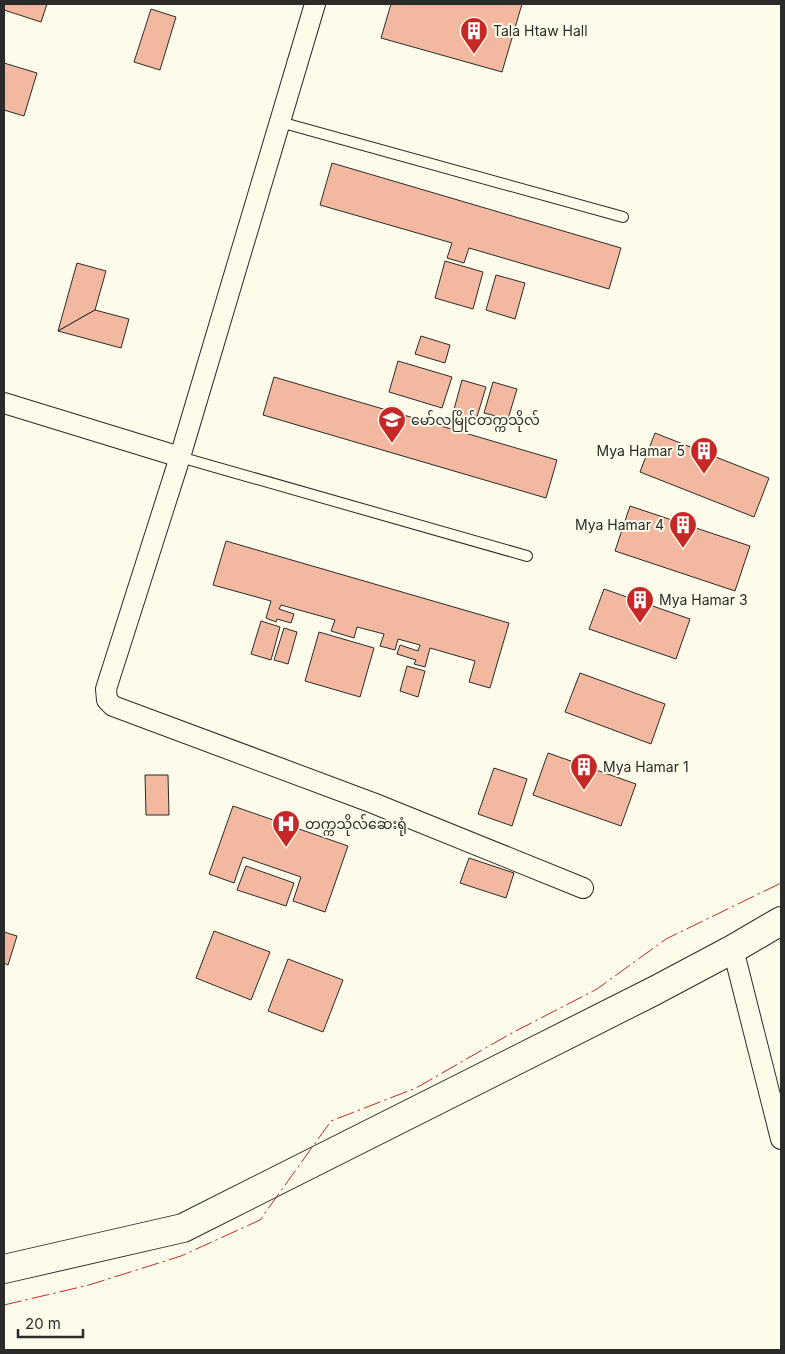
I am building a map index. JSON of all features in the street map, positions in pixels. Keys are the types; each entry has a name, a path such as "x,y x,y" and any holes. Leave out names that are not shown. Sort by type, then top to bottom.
{"main road":[{"path":"4,1269 183,1228 628,1005 781,921"}],"street":[{"path":"315,4 180,456 106,689 107,700 113,706 373,803 583,888"},
{"path":"4,403 180,456"},
{"path":"733,949 781,1139"}],"lane":[{"path":"280,122 623,216"},
{"path":"180,456 527,556"}],"building":[{"path":"4,4 47,4 41,22 4,10"},
{"name":"Tala Htaw Hall","path":"391,4 522,4 502,72 381,38"},
{"path":"151,9 176,17 160,70 134,62"},
{"path":"4,63 37,73 24,116 4,110"},
{"path":"332,163 621,248 609,289 469,248 464,263 447,258 452,243 320,205"},
{"path":"445,261 483,272 473,309 435,298"},
{"path":"77,263 106,271 95,310 58,331"},
{"path":"496,275 525,283 515,319 486,310"},
{"path":"95,310 129,319 121,348 58,331"},
{"path":"421,336 450,345 445,363 415,354"},
{"path":"398,361 452,377 442,408 389,392"},
{"path":"274,377 557,460 546,498 263,415"},
{"path":"462,380 486,387 476,420 453,413"},
{"path":"493,382 517,389 508,419 484,413"},
{"name":"Mya Hamar 5","path":"655,433 769,478 754,517 640,472"},
{"name":"Mya Hamar 4","path":"630,506 750,546 735,591 615,551"},
{"path":"226,541 509,623 490,688 469,682 475,661 430,648 425,667 414,664 416,660 397,654 400,645 418,651 420,645 398,639 395,650 380,646 384,634 357,627 354,638 331,631 335,620 281,605 279,609 294,614 291,623 277,619 276,622 266,618 271,601 213,585"},
{"name":"Mya Hamar 3","path":"604,589 690,619 676,659 589,629"},
{"path":"261,621 280,627 271,660 251,654"},
{"path":"284,628 297,632 288,664 274,660"},
{"path":"319,632 374,648 360,697 305,681"},
{"path":"407,666 425,671 418,697 400,691"},
{"path":"580,673 665,704 651,744 565,712"},
{"name":"Mya Hamar 1","path":"548,753 636,784 621,826 533,795"},
{"path":"494,768 527,779 512,826 478,814"},
{"path":"145,775 168,775 169,815 146,815"},
{"path":"233,806 348,846 325,912 293,901 301,877 243,857 234,883 209,874"},
{"path":"469,858 514,873 506,898 460,883"},
{"path":"246,866 294,883 286,906 237,890"},
{"path":"214,931 270,952 251,1000 196,978"},
{"path":"4,932 17,936 8,965 4,963"},
{"path":"288,959 343,980 323,1032 268,1011"}],"power":[{"path":"4,1305 89,1285 181,1256 260,1220 331,1121 416,1088 510,1034 597,989 666,939 781,883"}],"place":[{"name":"Tala Htaw Hall","path":"474,55"},
{"name":"မော်လမြိုင်တက္ကသိုလ်","path":"392,444"},
{"name":"Mya Hamar 5","path":"704,475"},
{"name":"Mya Hamar 4","path":"683,549"},
{"name":"Mya Hamar 3","path":"640,624"},
{"name":"Mya Hamar 1","path":"584,791"},
{"name":"တက္ကသိုလ်ဆေးရုံ","path":"286,848"}]}
